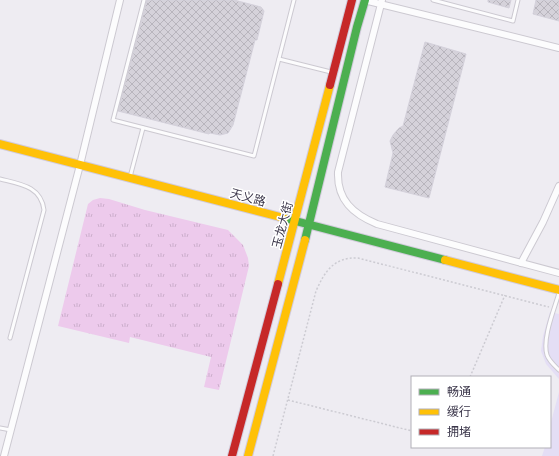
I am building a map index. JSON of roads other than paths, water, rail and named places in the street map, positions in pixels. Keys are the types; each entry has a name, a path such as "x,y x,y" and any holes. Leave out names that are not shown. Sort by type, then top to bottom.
{"main road":[{"name":"玉龙大街","path":"232,456 295,222 352,0"},
{"path":"248,456 365,0"},
{"name":"天义路","path":"0,144 308,226 559,290"}],"street":[{"path":"4,456 80,165 120,0"},
{"path":"365,0 382,2 559,48"},
{"path":"382,2 338,172 338,184 345,201 352,210 363,218 377,224 559,273"},
{"path":"521,263 543,222 559,186"}],"lane":[{"path":"144,0 113,120 254,156 294,0"},
{"path":"432,0 513,20 518,0"},
{"path":"279,59 333,73"},
{"path":"130,178 143,128"},
{"path":"0,178 27,186 35,191 43,201 44,210 10,338"},
{"path":"559,293 547,337 546,349 547,357 559,370"},
{"path":"0,428 11,430"}]}
